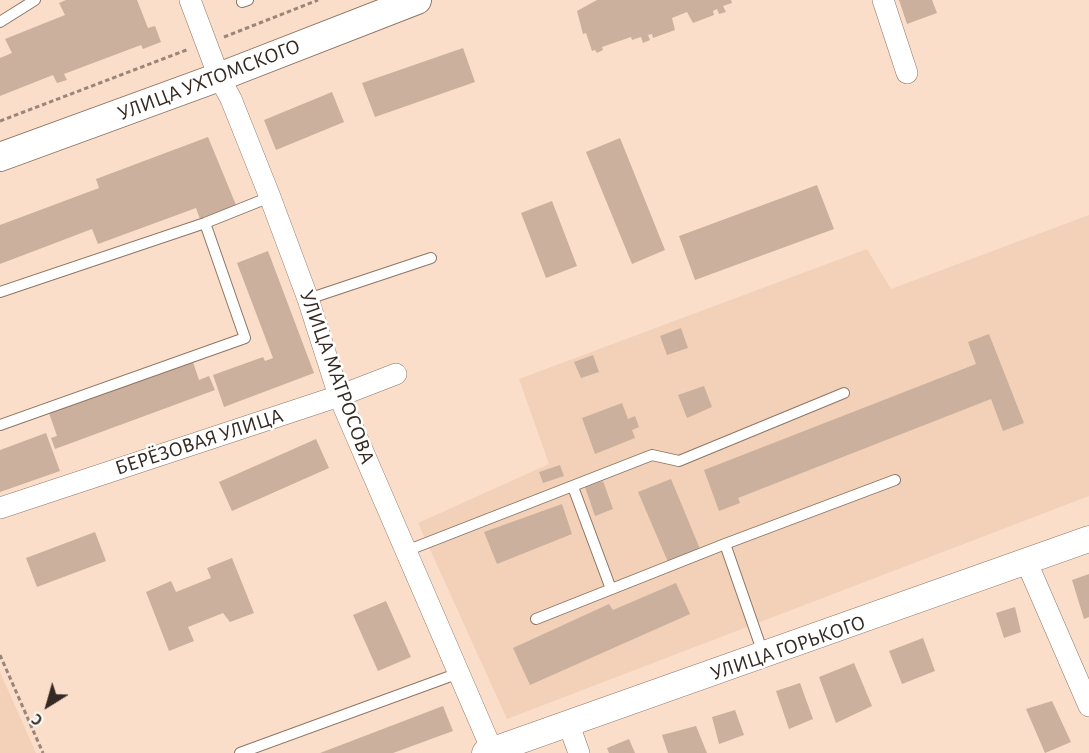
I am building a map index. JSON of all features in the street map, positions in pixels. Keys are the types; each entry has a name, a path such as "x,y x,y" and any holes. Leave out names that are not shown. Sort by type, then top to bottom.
{"main road":[{"name":"УЛИЦА УХТОМСКОГО","path":"0,157 219,77 400,3"}],"street":[{"name":"УЛИЦА МАТРОСОВА","path":"190,0 219,77 231,99 270,197 308,299 339,396 459,673 489,752"},
{"path":"883,0 907,73"},
{"name":"БЕРЁЗОВАЯ УЛИЦА","path":"0,508 339,396 396,374"},
{"name":"УЛИЦА ГОРЬКОГО","path":"489,752 1027,563 1089,539"},
{"path":"1027,563 1089,706"},
{"path":"569,725 579,753"}],"lane":[{"path":"0,22 35,0"},
{"path":"0,292 205,223 270,197"},
{"path":"0,425 245,338 205,223"},
{"path":"308,299 431,258"},
{"path":"406,551 652,455 679,461 844,393"},
{"path":"536,619 895,480"},
{"path":"573,487 611,589"},
{"path":"725,544 764,656"},
{"path":"240,753 459,673"}],"path":[{"path":"0,121 318,0"},
{"path":"0,655 43,753"}],"shaded area":[{"path":"1089,215 1089,496 507,719 418,523 549,464 519,379 867,249 891,289"},
{"path":"0,672 36,753 0,753"}],"building":[{"path":"66,0 137,0 148,28 155,26 161,42 143,49 141,45 64,74 67,80 57,83 53,75 0,96 0,58 12,53 5,39 65,15 59,3"},
{"path":"597,0 731,0 732,3 723,6 726,12 719,14 717,9 713,11 714,15 693,23 687,12 672,18 675,30 653,38 652,34 648,35 650,40 643,43 641,37 632,40 631,37 602,47 603,50 597,53 595,50 592,51 586,33 583,34 577,11"},
{"path":"899,0 932,0 937,13 907,24"},
{"path":"463,48 475,82 375,117 362,83"},
{"path":"332,92 344,122 276,150 264,120"},
{"path":"208,137 236,205 200,219 196,208 98,244 92,229 0,264 0,225 99,188 96,179"},
{"path":"620,138 665,250 632,264 586,152"},
{"path":"817,185 834,229 695,280 679,236"},
{"path":"552,201 577,266 546,278 521,213"},
{"path":"268,251 314,373 224,407 213,375 263,357 265,361 273,358 237,263"},
{"path":"681,328 688,348 667,355 660,336"},
{"path":"989,334 1024,423 1003,431 991,399 738,498 740,503 719,511 704,470 976,364 968,342"},
{"path":"593,355 599,372 581,378 574,362"},
{"path":"192,359 199,380 209,376 215,390 55,449 51,438 57,436 49,413"},
{"path":"704,386 712,407 687,418 678,395"},
{"path":"622,403 628,419 635,416 639,427 632,430 635,438 595,454 582,418"},
{"path":"46,433 60,471 0,492 0,450"},
{"path":"316,439 329,468 232,511 219,482"},
{"path":"560,465 564,476 543,483 539,472"},
{"path":"671,479 700,549 668,562 638,492"},
{"path":"603,481 613,509 595,516 585,487"},
{"path":"562,504 572,534 497,564 484,532"},
{"path":"95,532 106,561 37,587 26,558"},
{"path":"232,558 254,613 230,622 223,613 188,627 194,641 169,651 146,592 171,581 176,592 211,578 207,568"},
{"path":"1089,574 1089,617 1084,619 1072,580"},
{"path":"676,583 690,614 530,685 513,648 609,604 613,610"},
{"path":"386,601 411,657 378,671 353,615"},
{"path":"1015,607 1021,632 1004,638 996,613"},
{"path":"923,638 935,671 902,684 889,651"},
{"path":"854,663 872,706 836,723 819,677"},
{"path":"800,683 813,719 789,729 776,691"},
{"path":"1052,701 1071,742 1045,753 1026,709"},
{"path":"443,706 453,731 393,753 320,753"},
{"path":"735,710 744,735 719,744 712,717"},
{"path":"696,726 707,753 668,753 662,735"},
{"path":"629,739 635,753 609,753 607,748"}]}
